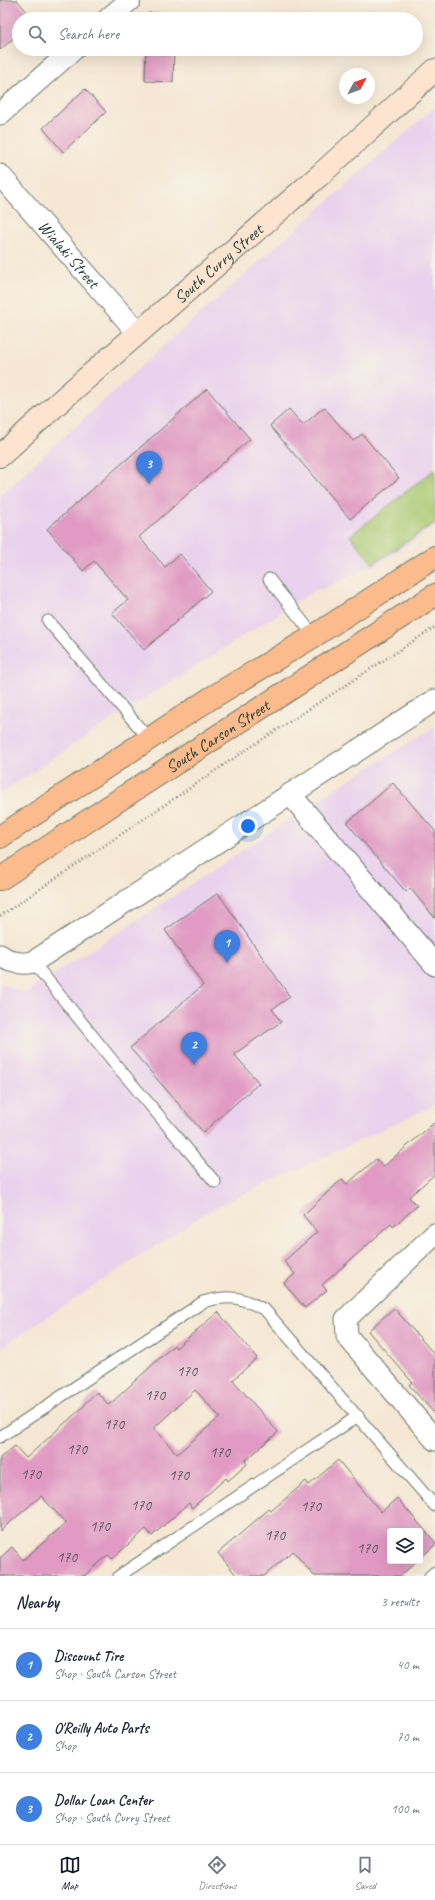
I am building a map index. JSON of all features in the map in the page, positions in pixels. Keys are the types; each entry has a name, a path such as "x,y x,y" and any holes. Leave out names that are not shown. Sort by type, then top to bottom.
{"main road":[{"name":"South Carson Street","path":"0,837 211,698 314,636 435,557"},
{"name":"South Carson Street","path":"0,879 435,595"}],"street":[{"path":"116,12 130,0"},
{"path":"0,114 66,56"},
{"name":"South Curry Street","path":"0,456 138,333 321,174 435,70"},
{"name":"Wialaki Street","path":"0,175 138,333"},
{"path":"4,958 25,964 33,962 111,913 435,700"},
{"path":"290,794 435,965"},
{"path":"435,1234 346,1319 347,1336 435,1440"}],"lane":[{"path":"270,579 314,636"},
{"path":"48,621 149,739"},
{"path":"33,962 117,1066 215,1182"},
{"path":"0,1436 203,1302 221,1296 245,1300 265,1310 435,1506"},
{"path":"119,1576 358,1416"},
{"path":"430,1576 435,1572"}],"path":[{"path":"0,916 240,754 435,627"}],"shaded area":[{"path":"435,107 435,526 374,567 371,565 325,588 317,589 88,735 0,794 0,495 177,334"},
{"path":"435,727 435,1105 212,1209 0,1348 0,983 25,993 353,777"}],"green space":[{"path":"435,469 435,523 373,564 350,536"}],"building":[{"path":"0,0 17,0 27,12 12,12 12,39 0,50"},
{"path":"146,56 174,56 173,82 145,81"},
{"path":"85,89 106,112 63,152 43,128"},
{"path":"207,389 250,439 139,537 165,567 180,554 211,591 144,650 112,613 128,600 94,561 83,571 47,529"},
{"path":"324,407 353,441 362,434 399,478 350,519 270,426 289,409 303,425"},
{"path":"393,783 435,831 435,918 410,888 406,892 347,823"},
{"path":"218,893 290,997 272,1009 281,1022 234,1054 259,1083 203,1132 130,1048 203,985 165,930"},
{"path":"435,1122 435,1174 409,1197 417,1206 393,1227 391,1224 322,1285 327,1290 305,1308 284,1283 295,1274 284,1261 317,1232 303,1215 342,1179 347,1184 376,1159 383,1167"},
{"path":"394,1308 435,1355 435,1414 409,1385 412,1382 368,1331"},
{"path":"218,1312 257,1358 233,1380 278,1432 245,1461 247,1464 228,1481 226,1478 192,1508 189,1503 152,1536 146,1529 112,1559 108,1555 84,1576 0,1576 0,1558 12,1547 23,1560 66,1523 41,1496 0,1531 0,1458 15,1446 26,1458 85,1405 84,1404 97,1392 109,1405 174,1345 176,1348","holes":["195,1390 220,1417 177,1454 154,1428"]},
{"path":"338,1460 381,1512 397,1498 423,1528 387,1528 387,1564 414,1564 400,1576 314,1576 293,1551 264,1576 237,1576 218,1553 269,1509 271,1511 306,1481 309,1485"},
{"path":"423,1528 435,1542 435,1545 423,1555"}],"place":[{"name":"Dollar Loan Center","path":"149,484"},
{"name":"Discount Tire","path":"227,963"},
{"name":"O'Reilly Auto Parts","path":"194,1065"}]}
